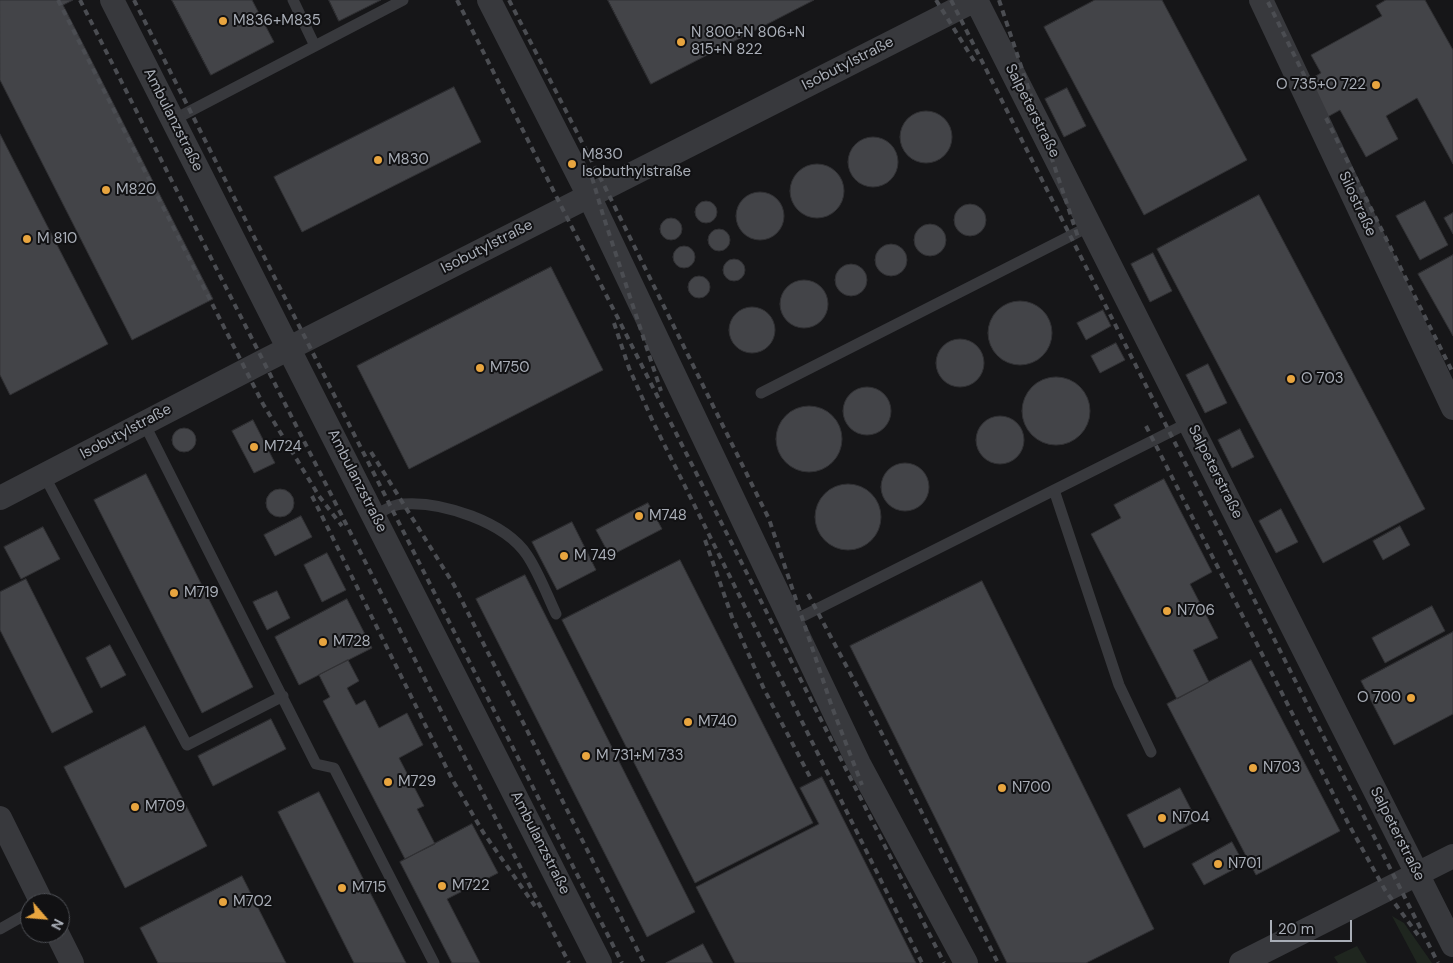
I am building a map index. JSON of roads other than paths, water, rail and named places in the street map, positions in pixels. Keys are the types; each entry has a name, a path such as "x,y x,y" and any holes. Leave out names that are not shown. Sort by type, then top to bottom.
{"street":[{"name":"Ambulanzstraße","path":"112,0 288,348 375,515 600,963"},
{"path":"489,0 589,196 859,764 966,963"},
{"name":"Isobutylstraße","path":"0,498 288,348 975,0"},
{"name":"Salpeterstraße","path":"975,0 1453,945"},
{"name":"Silostraße","path":"1261,0 1453,408"},
{"path":"0,818 37,893"},
{"path":"1242,963 1453,856"},
{"path":"62,943 72,963"}],"lane":[{"path":"293,0 315,46"},
{"path":"173,120 403,0"},
{"path":"760,393 1090,226"},
{"path":"792,622 1190,422"},
{"path":"144,423 316,764 334,768 434,963"},
{"path":"44,475 187,745 283,696"},
{"path":"1054,490 1119,685 1151,752"},
{"path":"375,515 402,504 432,506 485,520 506,532 527,555 556,614"},
{"path":"0,929 20,918"}],"railway":[{"path":"58,0 263,404 319,496 342,526"},
{"path":"80,0 569,963"},
{"path":"134,0 622,963"},
{"path":"457,0 944,963"},
{"path":"509,0 605,187 769,519 832,707 862,785"},
{"path":"936,0 976,64"},
{"path":"951,0 1438,963"},
{"path":"999,0 1078,237"},
{"path":"1268,2 1307,81"},
{"path":"1326,118 1453,373"},
{"path":"589,167 661,391"},
{"path":"614,323 629,368 654,424 922,963"},
{"path":"1146,426 1348,823 1385,890 1418,935"},
{"path":"371,452 454,585 644,963"},
{"path":"312,496 452,779 483,832 535,906"},
{"path":"705,540 732,617 764,689 810,777"},
{"path":"808,594 874,718 998,963"}],"place":[{"name":"M836+M835","path":"223,21"},
{"name":"N 800+N 806+N 815+N 822","path":"681,42"},
{"name":"O 735+O 722","path":"1376,85"},
{"name":"M830","path":"378,160"},
{"name":"M830 Isobuthylstraße","path":"572,164"},
{"name":"M820","path":"106,190"},
{"name":"M 810","path":"27,239"},
{"name":"M750","path":"480,368"},
{"name":"O 703","path":"1291,379"},
{"name":"M724","path":"254,447"},
{"name":"M748","path":"639,516"},
{"name":"M 749","path":"564,556"},
{"name":"M719","path":"174,593"},
{"name":"N706","path":"1167,611"},
{"name":"M728","path":"323,642"},
{"name":"O 700","path":"1411,698"},
{"name":"M740","path":"688,722"},
{"name":"M 731+M 733","path":"586,756"},
{"name":"N703","path":"1253,768"},
{"name":"M729","path":"388,782"},
{"name":"N700","path":"1002,788"},
{"name":"M709","path":"135,807"},
{"name":"N704","path":"1162,818"},
{"name":"N701","path":"1218,864"},
{"name":"M722","path":"442,886"},
{"name":"M715","path":"342,888"},
{"name":"M702","path":"223,902"}]}
